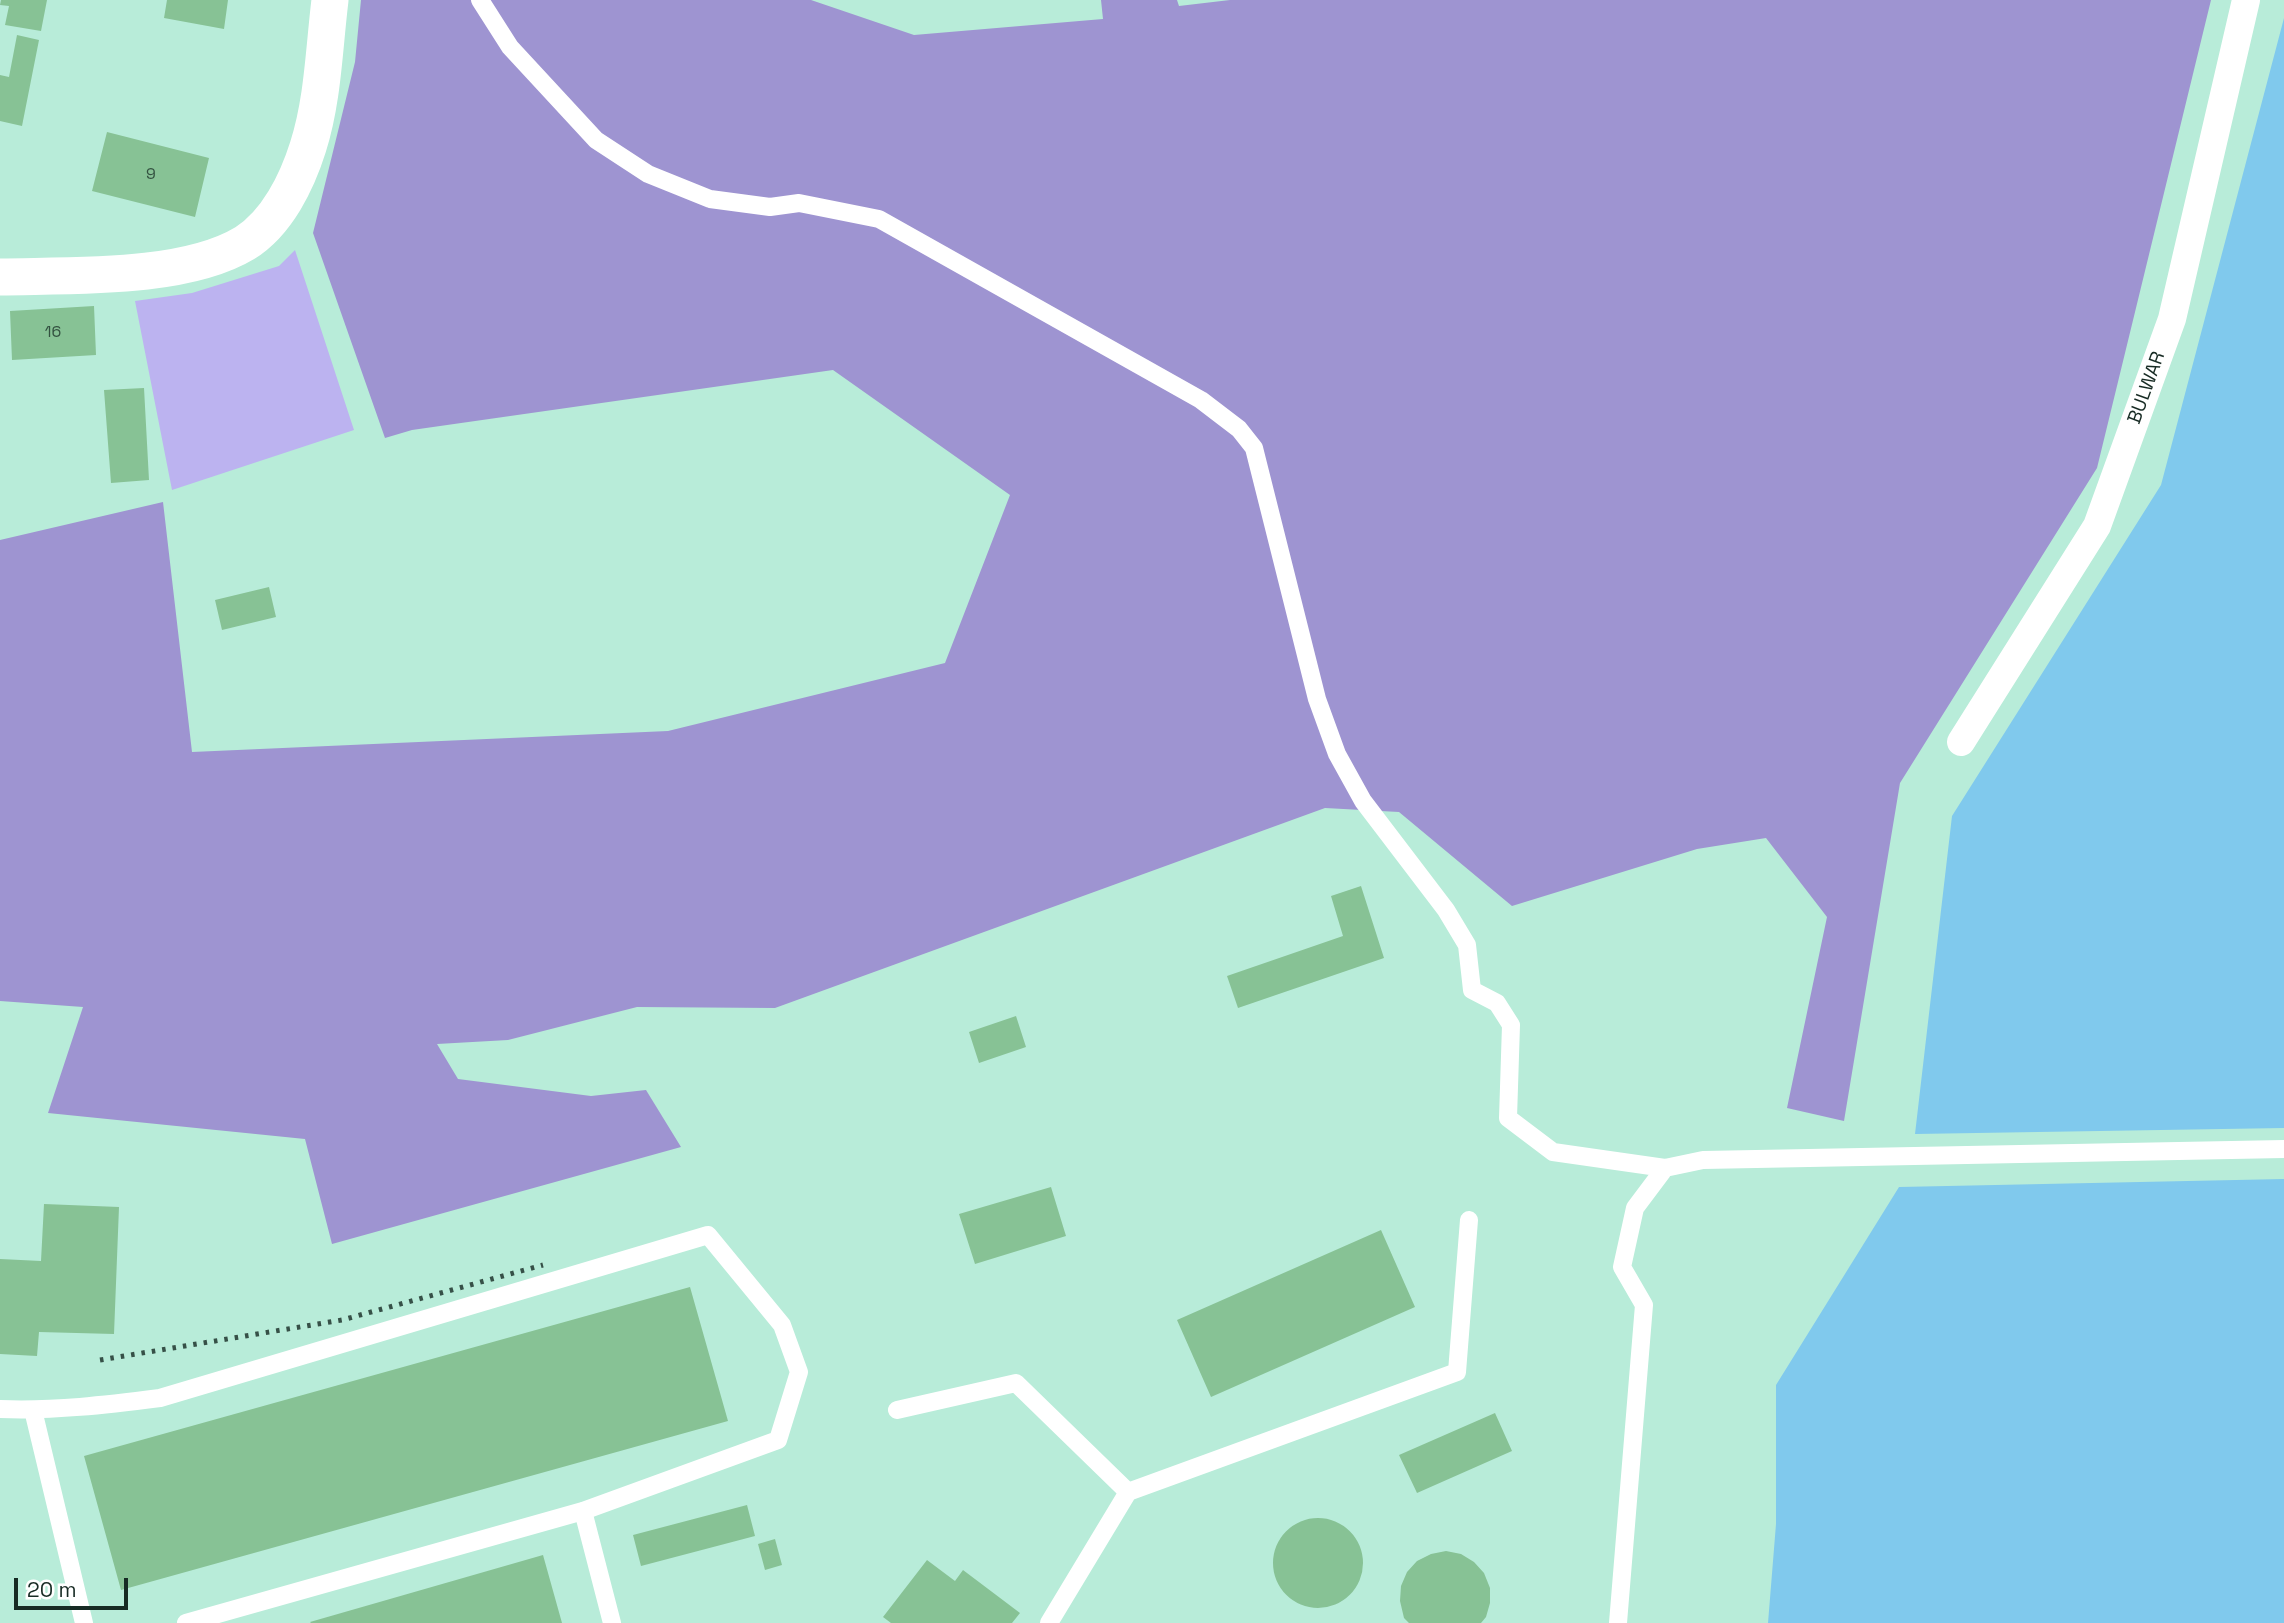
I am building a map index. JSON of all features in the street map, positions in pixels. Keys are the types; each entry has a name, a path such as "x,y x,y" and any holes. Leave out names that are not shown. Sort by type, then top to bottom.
{"street":[{"path":"0,277 150,271 204,261 246,242 271,220 292,187 308,148 318,106 330,0"},
{"name":"BULWAR","path":"1961,741 2096,526 2172,319 2246,0"}],"lane":[{"path":"480,0 510,47 596,140 648,174 709,199 770,207 799,203 879,219 1200,400 1239,429 1254,447 1317,699 1337,754 1363,801 1446,910 1467,945 1472,990 1497,1003 1511,1025 1508,1118 1553,1152 1665,1168 1703,1160 2284,1149"},
{"path":"1618,1623 1644,1305 1622,1267 1635,1208 1665,1168"},
{"path":"1049,1623 1128,1492 1457,1372 1469,1220"},
{"path":"0,1409 88,1407 160,1398 708,1235 782,1325 799,1372 778,1440 583,1511 186,1623"},
{"path":"897,1410 1016,1383 1128,1492"},
{"path":"33,1410 84,1623"},
{"path":"583,1511 612,1623"}],"shaded area":[{"path":"361,0 811,0 914,35 1103,19 1101,0 1177,0 1179,6 1230,0 2211,0 2097,468 1900,783 1844,1121 1787,1108 1827,917 1766,838 1697,849 1512,906 1399,812 1325,808 775,1008 637,1007 508,1040 437,1044 458,1079 591,1096 646,1090 681,1147 332,1244 305,1139 48,1113 83,1007 0,1001 0,540 163,502 192,752 668,731 945,663 1010,495 833,370 412,430 385,438 313,233 355,62"},
{"path":"295,250 354,430 172,490 135,301 192,293 279,266"}],"water":[{"path":"2284,18 2284,1128 1915,1134 1952,816 2161,485"},
{"path":"2284,1179 2284,1623 1768,1623 1776,1524 1776,1385 1899,1187"}],"building":[{"path":"1,0 47,0 41,31 5,25 9,6 0,5"},
{"path":"167,0 228,0 224,29 164,18"},
{"path":"17,35 39,40 22,126 0,121 0,75 9,77"},
{"path":"107,132 209,158 195,217 92,191"},
{"path":"94,306 96,355 12,360 10,311"},
{"path":"144,388 149,480 111,483 104,390"},
{"path":"269,587 276,617 222,630 215,600"},
{"path":"1361,886 1384,958 1238,1008 1227,976 1343,936 1331,896"},
{"path":"1016,1016 1026,1047 979,1063 969,1032"},
{"path":"1051,1187 1066,1236 975,1264 959,1214"},
{"path":"44,1204 119,1207 114,1334 39,1332 37,1356 0,1354 0,1259 41,1261"},
{"path":"1381,1230 1415,1307 1211,1397 1177,1320"},
{"path":"690,1287 728,1421 121,1590 84,1456"},
{"path":"1495,1413 1512,1451 1417,1493 1399,1455"},
{"path":"747,1505 755,1536 641,1566 633,1535"},
{"path":"1318,1518 1335,1522 1350,1531 1359,1546 1363,1563 1359,1580 1350,1595 1335,1604 1318,1608 1301,1604 1286,1595 1277,1580 1273,1563 1277,1546 1286,1531 1301,1522"},
{"path":"775,1539 782,1565 765,1570 758,1544"},
{"path":"1446,1551 1461,1554 1474,1562 1484,1573 1490,1588 1486,1617 1481,1623 1409,1623 1404,1618 1400,1601 1401,1586 1407,1572 1417,1561"},
{"path":"543,1555 562,1623 310,1622"},
{"path":"927,1560 955,1581 963,1570 1020,1613 1012,1623 891,1623 883,1617"}],"railway":[{"path":"100,1360 342,1320 543,1265"}]}
